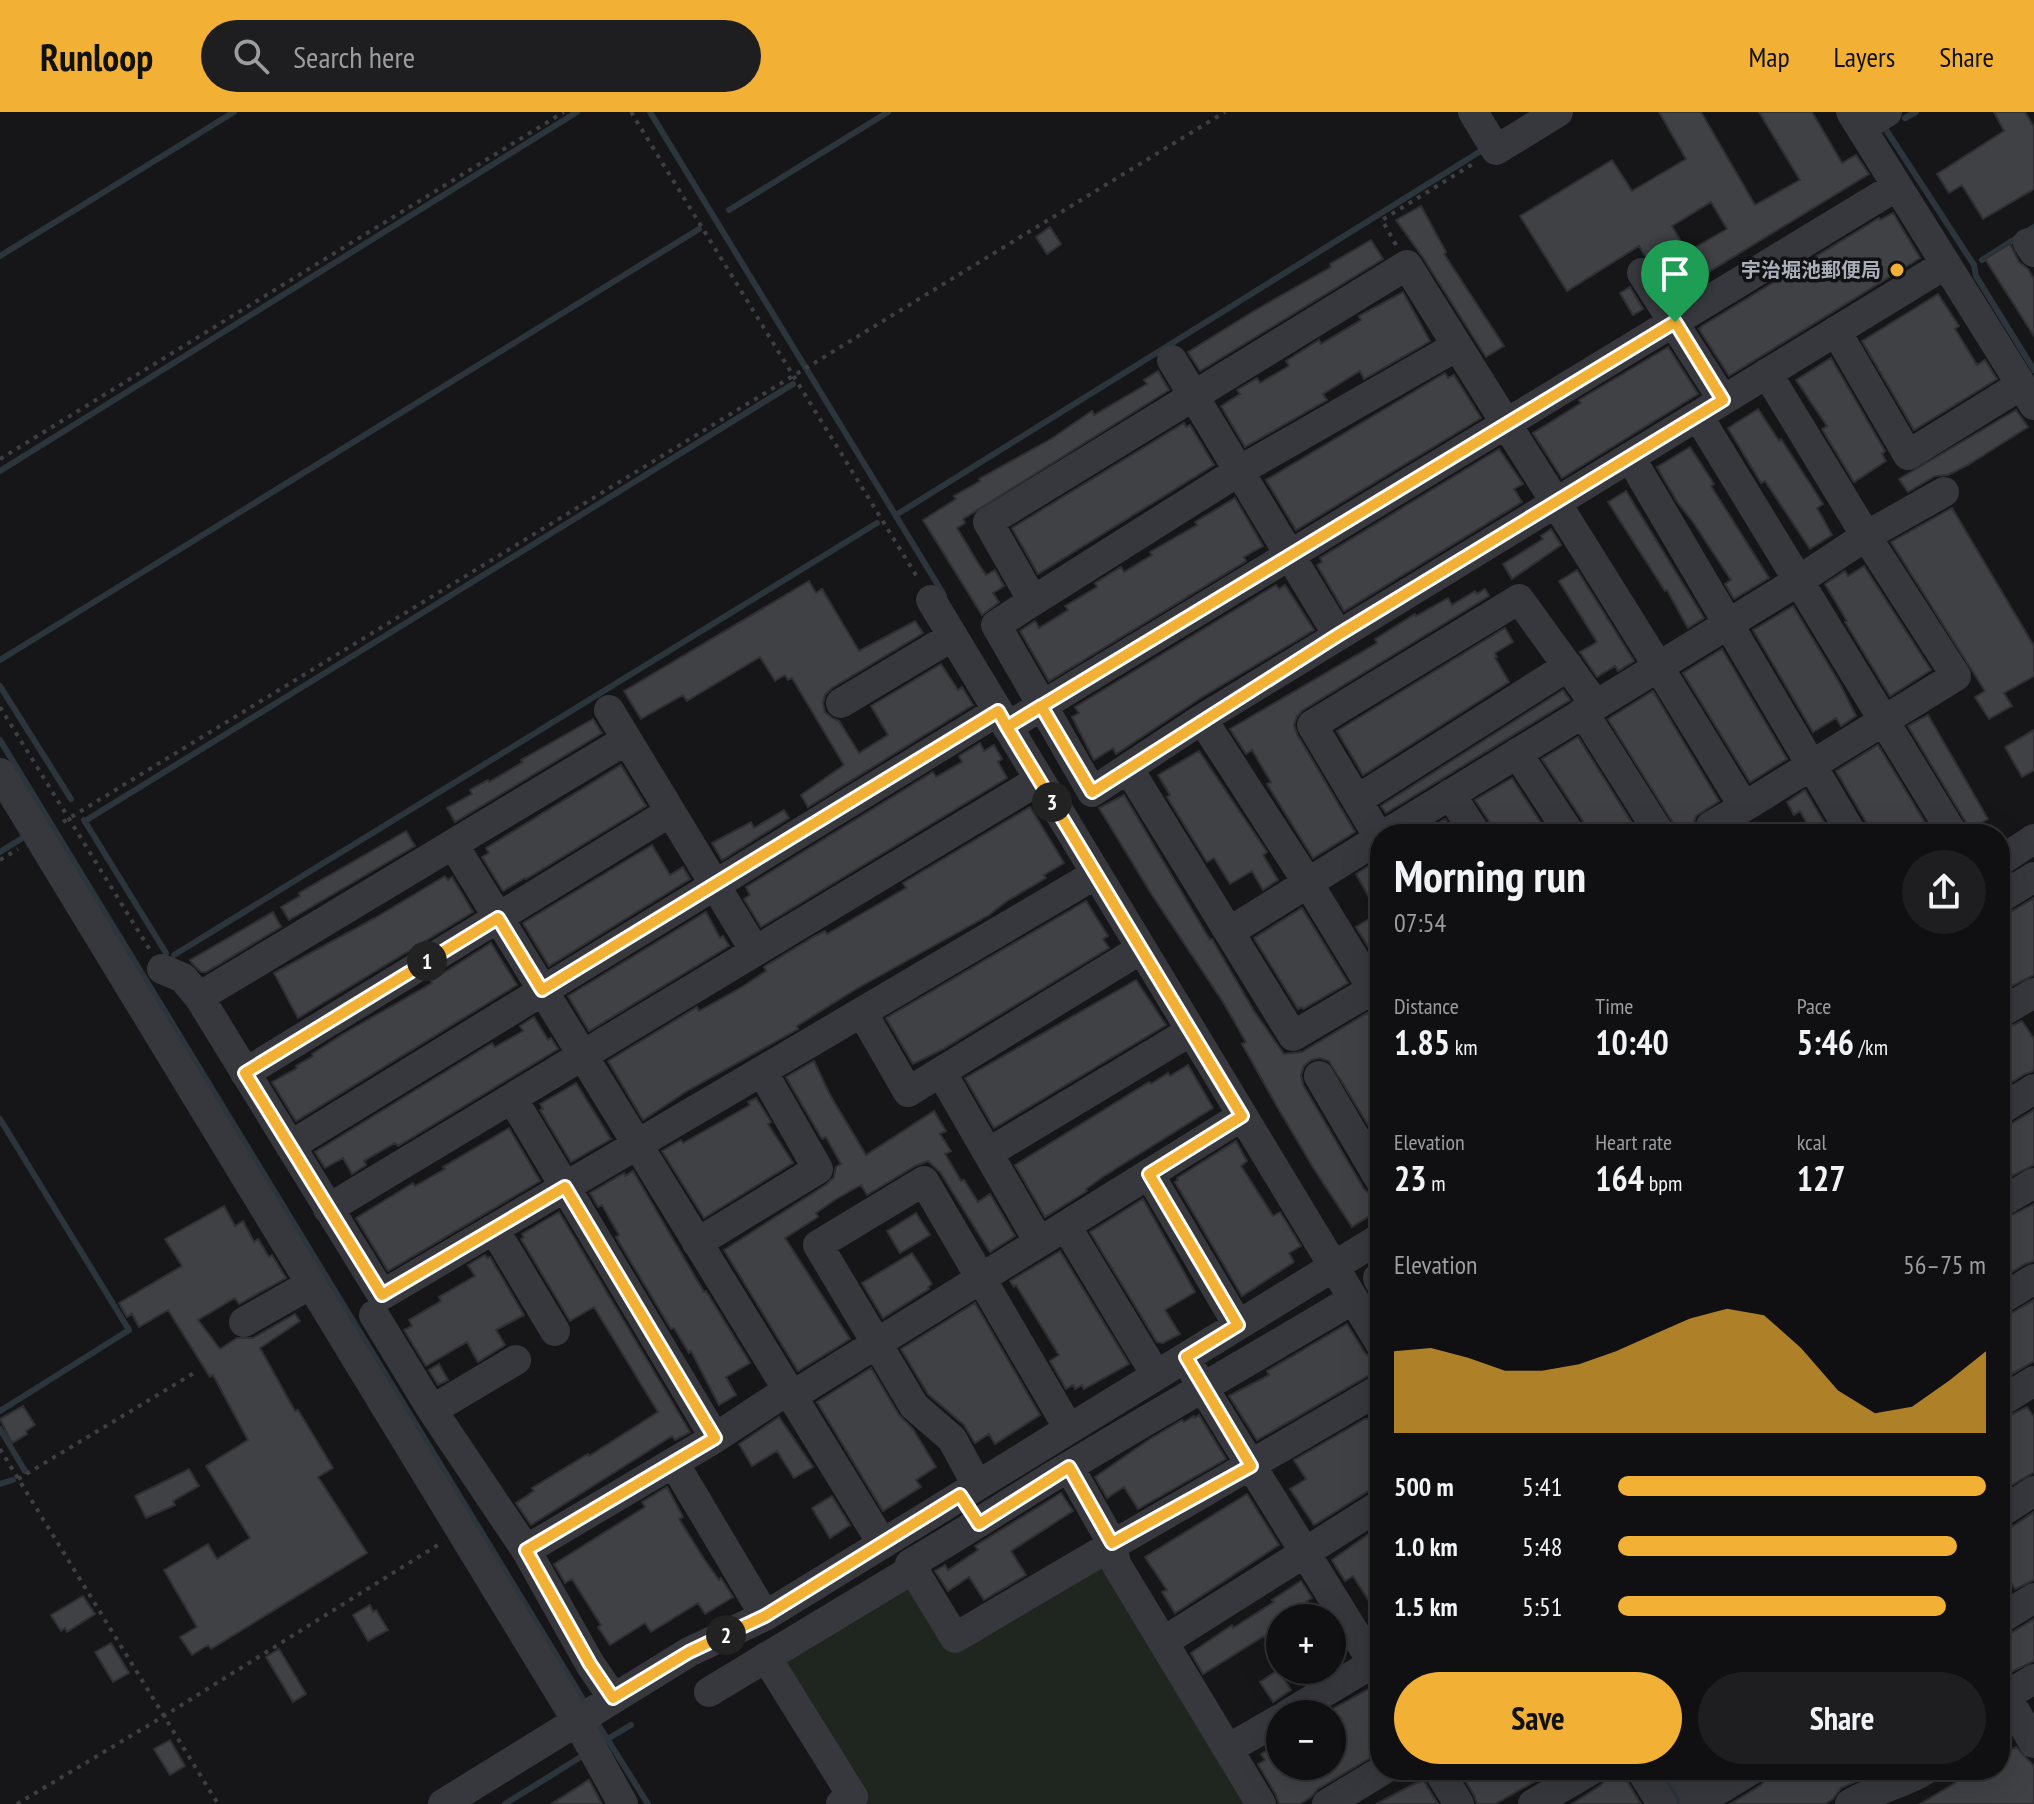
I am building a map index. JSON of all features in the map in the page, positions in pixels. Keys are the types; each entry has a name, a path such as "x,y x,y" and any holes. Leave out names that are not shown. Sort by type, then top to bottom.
{"street":[{"path":"1473,112 1496,150 1558,112"},
{"path":"1836,331 1908,455 2028,395 1897,186 1870,118"},
{"path":"290,1146 714,885 1002,719 1041,706 1897,186"},
{"path":"1457,346 1239,471 996,625 1092,792 1202,719 1946,264"},
{"path":"1033,601 988,522 1407,265 1744,807"},
{"path":"1642,273 1675,322 1710,408 1798,581 1947,824"},
{"path":"1172,360 1338,635"},
{"path":"1714,824 1956,676 1767,373"},
{"path":"1630,457 1846,824"},
{"path":"1402,824 1866,536 1944,492"},
{"path":"1372,824 1312,725 1519,599 1568,666 1654,824"},
{"path":"931,600 1370,1327"},
{"path":"841,703 953,636"},
{"path":"1357,800 1568,666"},
{"path":"609,710 755,951"},
{"path":"1202,719 1370,985"},
{"path":"199,997 626,740"},
{"path":"1517,753 1563,824"},
{"path":"1128,768 1293,1036 1370,998"},
{"path":"0,773 311,1284 526,1550 590,1664 593,1724"},
{"path":"328,1209 1039,780"},
{"path":"1450,794 1470,824"},
{"path":"245,1073 670,812"},
{"path":"2010,855 2034,839"},
{"path":"453,844 882,1543"},
{"path":"1229,932 1370,844"},
{"path":"162,969 183,978 199,997 382,1295 1096,874"},
{"path":"2010,892 2034,877"},
{"path":"862,1012 908,1092 1141,949"},
{"path":"988,1153 1191,1031"},
{"path":"697,1243 818,1169 762,1071"},
{"path":"941,1072 1039,1242"},
{"path":"1319,1076 1370,1163"},
{"path":"2010,1104 2034,1089"},
{"path":"512,1098 715,1438"},
{"path":"526,1550 876,1344 1242,1116"},
{"path":"1149,1174 1238,1325"},
{"path":"979,1524 952,1439 914,1406 818,1245 924,1181 1069,1429"},
{"path":"2010,1197 2034,1183"},
{"path":"1066,1226 1156,1375"},
{"path":"494,1229 555,1331"},
{"path":"443,1804 593,1724 689,1652 765,1616 1370,1244"},
{"path":"2010,1294 2034,1279"},
{"path":"244,1322 311,1284"},
{"path":"1353,1299 910,1564 955,1638 1112,1543 1370,1395"},
{"path":"374,1315 416,1412 461,1530 593,1724 623,1804"},
{"path":"1186,1357 1203,1390 1370,1653"},
{"path":"416,1412 516,1360"},
{"path":"2010,1396 2034,1381"},
{"path":"674,1463 765,1616"},
{"path":"1069,1467 1112,1543 1116,1564 1261,1804"},
{"path":"2010,1507 2034,1491"},
{"path":"1163,1642 1370,1511"},
{"path":"709,1692 913,1569"},
{"path":"766,1657 853,1797 841,1804"},
{"path":"1314,1700 1370,1669"},
{"path":"2010,1701 2034,1679"},
{"path":"2010,1710 2034,1743"},
{"path":"1228,1749 1266,1727"},
{"path":"1327,1804 1370,1778"},
{"path":"1444,1780 1459,1804"},
{"path":"1533,1804 1574,1780"},
{"path":"1647,1780 1662,1804"},
{"path":"1685,1780 1699,1803 1735,1780"},
{"path":"1850,1804 1869,1792 1908,1780"}],"path":[{"path":"0,459 564,112"},
{"path":"631,112 796,373 931,600"},
{"path":"59,824 1225,112"},
{"path":"1407,265 1382,220 1496,150"},
{"path":"0,707 59,824 162,969"},
{"path":"18,1479 194,1373"},
{"path":"0,1449 218,1804"},
{"path":"17,1804 461,1530"}],"shaded area":[{"path":"1099,1565 1246,1804 848,1804 779,1658 906,1582 954,1647"}],"building":[{"path":"1659,112 1701,112 1755,205 1800,180 1759,112 1812,112 1842,163 1856,155 1869,174 1676,292 1657,263 1645,256 1639,246 1567,291 1520,216 1612,160 1632,191 1686,159","holes":["1711,202 1727,229 1687,252 1672,226"]},
{"path":"1994,112 2025,112 2034,127 2034,189 1983,219 1962,185 1949,193 1937,174 2004,131"},
{"path":"1421,206 1446,252 1444,254 1504,346 1486,357 1396,220"},
{"path":"1893,213 1920,258 1729,376 1699,329 1702,326 1879,218"},
{"path":"1050,227 1061,244 1047,254 1036,237"},
{"path":"1371,240 1383,259 1200,371 1188,352"},
{"path":"2010,244 2019,262 2034,279 2034,336 1985,259"},
{"path":"1630,287 1643,309 1633,315 1620,293"},
{"path":"1403,292 1430,341 1364,379 1360,371 1323,394 1327,400 1245,447 1221,406 1240,394 1237,390 1257,378 1260,383 1289,366 1286,361 1319,340 1321,344 1361,320 1359,316"},
{"path":"1938,294 1959,326 1955,329 1977,365 1985,360 1997,379 1914,430 1862,341"},
{"path":"1668,347 1698,394 1562,478 1533,433 1581,403 1579,400"},
{"path":"1831,358 1885,451 1882,454 1886,461 1854,482 1822,429 1827,426 1796,380"},
{"path":"1158,371 1169,390 963,519 965,523 957,528 978,563 986,575 995,570 1004,586 993,593 999,602 982,615 923,520 956,499 954,496 979,479 1051,439 1092,411 1094,415 1147,384 1144,380"},
{"path":"1445,373 1448,378 1454,375 1481,418 1296,530 1266,480"},
{"path":"1758,409 1823,504 1817,508 1832,535 1810,549 1765,481 1761,483 1728,428"},
{"path":"2016,410 2028,427 1968,465 1948,475 1935,476 1908,492 1899,479"},
{"path":"1184,423 1186,427 1190,425 1214,465 1038,574 1012,528"},
{"path":"1690,447 1769,578 1734,599 1725,584 1731,580 1657,467"},
{"path":"1499,449 1523,484 1514,489 1522,502 1344,611 1317,565 1322,562 1320,558"},
{"path":"1626,491 1704,618 1688,628 1667,590 1608,502"},
{"path":"1235,498 1263,546 1244,557 1246,561 1049,681 1020,631 1035,621 1039,628 1068,610 1065,606 1097,587 1095,583 1121,567 1124,572 1152,555 1150,552 1197,525 1195,522"},
{"path":"1952,508 2034,646 2034,676 2004,693 2012,706 1989,719 1975,697 1985,691 1891,542"},
{"path":"1551,529 1561,545 1512,579 1503,564 1543,539 1541,536"},
{"path":"1864,566 1931,670 1890,696 1825,584 1845,571 1848,576"},
{"path":"1577,570 1634,661 1618,671 1615,666 1597,677 1580,652 1597,642 1559,581"},
{"path":"809,581 816,593 822,589 859,651 915,621 923,633 825,695 825,712 839,721 859,753 888,735 871,706 941,664 958,690 962,687 973,705 808,807 801,795 844,765 792,678 788,680 785,675 775,681 760,657 687,701 683,695 641,719 624,691"},
{"path":"1276,585 1279,589 1285,585 1314,630 1202,697 1116,754 1113,748 1094,760 1072,717 1079,713 1075,707"},
{"path":"1485,589 1489,596 1297,716 1294,725 1297,734 1355,832 1313,858 1267,784 1271,782 1252,750 1246,754 1230,729 1377,643 1375,639 1415,614 1448,598 1452,605 1475,591 1477,594"},
{"path":"1793,606 1856,716 1841,726 1836,718 1813,732 1753,630"},
{"path":"1505,628 1513,642 1495,653 1495,658 1509,682 1363,775 1337,731"},
{"path":"1722,649 1787,759 1750,782 1683,673"},
{"path":"1563,690 1570,700 1386,813 1381,806"},
{"path":"1653,691 1719,801 1696,816 1693,824 1674,824 1608,719"},
{"path":"1928,715 1988,819 1979,824 1967,824 1908,726"},
{"path":"593,719 602,733 455,822 447,808 472,794 470,790 489,782"},
{"path":"2034,730 2034,770 2022,777 2005,747"},
{"path":"1578,737 1633,824 1585,824 1542,759"},
{"path":"980,743 984,751 994,745 1002,759 998,762 1007,778 761,927 744,899 750,895 746,887 933,772 936,777 962,762 959,756"},
{"path":"1878,745 1926,824 1867,824 1836,771"},
{"path":"1199,751 1267,852 1263,855 1278,880 1263,890 1252,871 1230,884 1214,858 1207,862 1167,797 1170,795 1158,775"},
{"path":"621,765 646,806 503,891 482,857 489,853 486,848"},
{"path":"1512,778 1542,824 1491,824 1475,800"},
{"path":"1805,790 1825,824 1807,824 1800,811 1794,815 1787,802"},
{"path":"1124,795 1210,940 1284,1054 1302,1052 1367,1013 1370,1014 1370,1128 1329,1061 1320,1058 1311,1060 1304,1066 1301,1075 1303,1085 1370,1195 1370,1215 1352,1227 1275,1103 1223,1002 1099,808"},
{"path":"1030,807 1064,863 1044,875 1046,878 989,915 856,989 797,1026 798,1029 687,1091 643,1120 608,1061 697,1007 699,1011 742,987 766,971 764,967 906,888 903,883"},
{"path":"784,810 789,818 722,860 712,843 751,822 754,828"},
{"path":"406,831 415,846 289,920 281,907 300,896 299,893"},
{"path":"652,845 670,875 683,867 690,879 549,966 523,923"},
{"path":"1370,865 1370,899 1356,874"},
{"path":"445,876 448,880 452,877 473,912 298,1018 274,973"},
{"path":"2034,898 2034,975 2010,987 2010,912"},
{"path":"1086,901 1108,936 1103,939 1109,948 913,1064 886,1018"},
{"path":"1302,908 1348,983 1298,1009 1254,938"},
{"path":"273,912 281,927 206,972 201,972 190,960"},
{"path":"706,912 720,938 723,936 729,946 589,1031 568,996"},
{"path":"1370,918 1370,950 1356,927"},
{"path":"491,943 517,985 296,1121 272,1082 297,1068 343,1034 432,983"},
{"path":"1136,980 1166,1025 994,1128 965,1078"},
{"path":"534,1017 548,1040 551,1038 558,1049 398,1146 395,1143 364,1161 366,1165 352,1174 343,1158 325,1168 315,1152 492,1043 495,1047 523,1031 520,1026"},
{"path":"2022,1021 2034,1039 2034,1071 2010,1083 2010,1026"},
{"path":"814,1061 830,1095 866,1155 934,1111 946,1131 940,1134 951,1151 945,1154 961,1181 964,1180 978,1202 990,1194 1015,1236 990,1252 940,1172 928,1161 867,1195 861,1185 836,1199 816,1213 818,1217 785,1238 850,1339 798,1371 724,1250 827,1184 841,1164 826,1137 822,1139 786,1077"},
{"path":"1188,1065 1213,1108 1045,1217 1015,1165 1149,1082 1151,1084 1168,1073 1170,1076"},
{"path":"576,1083 611,1139 571,1162 540,1110 543,1109 540,1104"},
{"path":"756,1098 771,1122 768,1124 793,1163 704,1218 662,1151 681,1140 683,1143 750,1105 748,1102"},
{"path":"2034,1110 2034,1165 2010,1177 2010,1124"},
{"path":"509,1128 540,1181 388,1271 356,1218 413,1183 415,1186 445,1169 443,1167"},
{"path":"1236,1141 1247,1161 1241,1166 1273,1216 1280,1212 1301,1246 1289,1253 1294,1262 1242,1296 1175,1182"},
{"path":"633,1171 750,1363 726,1377 736,1395 719,1405 691,1351 689,1353 674,1328 671,1329 616,1237 619,1235 602,1205 598,1207 590,1193"},
{"path":"1143,1199 1195,1292 1165,1310 1180,1334 1163,1343 1157,1342 1090,1232"},
{"path":"2034,1204 2034,1261 2010,1273 2010,1216"},
{"path":"224,1206 235,1226 243,1221 254,1242 258,1239 286,1278 239,1304 235,1298 198,1320 220,1349 237,1338 253,1338 295,1314 300,1321 260,1348 295,1411 298,1410 333,1468 318,1477 367,1553 211,1649 208,1645 192,1655 180,1637 197,1627 164,1570 208,1544 217,1559 250,1538 206,1466 248,1440 213,1375 210,1377 168,1310 139,1327 132,1314 127,1317 119,1303 182,1266 165,1239"},
{"path":"559,1212 690,1432 675,1440 672,1436 531,1525 516,1503 534,1491 532,1488 658,1412 594,1307 570,1321 521,1239 524,1237 522,1234"},
{"path":"916,1213 930,1235 900,1253 887,1231"},
{"path":"1060,1251 1129,1364 1084,1389 1082,1385 1075,1389 1073,1385 1066,1389 1050,1361 1059,1355 1016,1285 1014,1287 1010,1281"},
{"path":"912,1253 932,1284 883,1318 862,1283"},
{"path":"485,1255 490,1257 524,1315 496,1330 505,1345 478,1362 467,1342 426,1366 404,1330 412,1326 409,1320 441,1301 439,1297 475,1276 468,1265"},
{"path":"2034,1300 2034,1361 2010,1375 2010,1314"},
{"path":"975,1303 1040,1415 995,1444 989,1434 975,1443 964,1425 928,1394 901,1349"},
{"path":"1347,1324 1370,1357 1370,1375 1257,1440 1229,1396 1269,1375 1267,1371"},
{"path":"439,1364 448,1380 438,1385 429,1370"},
{"path":"871,1368 936,1467 916,1480 921,1487 883,1511 817,1402"},
{"path":"23,1406 35,1425 12,1443 0,1419"},
{"path":"2027,1407 2034,1417 2034,1472 2010,1486 2010,1415"},
{"path":"1199,1415 1226,1459 1138,1509 1124,1487 1107,1498 1095,1477 1150,1439 1182,1420 1184,1422"},
{"path":"779,1417 813,1467 794,1478 777,1451 752,1466 739,1444"},
{"path":"1368,1419 1370,1490 1314,1525 1290,1489 1306,1479 1294,1460"},
{"path":"189,1469 199,1486 173,1501 175,1505 146,1518 135,1496"},
{"path":"667,1487 683,1517 679,1519 733,1597 705,1614 698,1603 651,1632 645,1623 610,1645 572,1579 565,1583 554,1564 645,1507 642,1502"},
{"path":"1061,1493 1073,1511 1011,1551 1026,1575 984,1600 969,1577 948,1591 935,1571 945,1565 948,1570 978,1550 975,1546"},
{"path":"1247,1494 1279,1545 1175,1613 1162,1592 1167,1590 1145,1557"},
{"path":"832,1496 850,1525 830,1538 812,1508"},
{"path":"2034,1512 2034,1580 2015,1589 2010,1581 2010,1528"},
{"path":"1370,1533 1370,1602 1353,1576 1345,1581 1332,1560"},
{"path":"1301,1581 1312,1598 1307,1601 1309,1604 1271,1604 1274,1602 1272,1600"},
{"path":"83,1596 95,1614 67,1632 65,1628 61,1631 51,1615"},
{"path":"370,1605 388,1630 368,1641 353,1615"},
{"path":"1266,1607 1266,1639 1264,1636 1203,1674 1191,1653 1232,1625 1233,1628"},
{"path":"2034,1619 2034,1661 2011,1672 2010,1672 2010,1633"},
{"path":"111,1643 129,1673 113,1682 95,1652"},
{"path":"279,1649 306,1694 293,1702 266,1657"},
{"path":"1266,1678 1266,1684 1287,1684 1291,1690 1272,1700 1260,1682"},
{"path":"1370,1688 1370,1758 1346,1772 1346,1701"},
{"path":"170,1740 185,1766 170,1775 154,1749"},
{"path":"2016,1747 2034,1766 2034,1804 1920,1804 1955,1783 1954,1780 2010,1780 2010,1750"},
{"path":"1266,1751 1266,1778 1258,1764 1265,1760 1261,1754"},
{"path":"589,1780 602,1804 551,1804"},
{"path":"1267,1780 1333,1780 1300,1804 1279,1804"},
{"path":"1465,1780 1537,1780 1495,1804 1477,1804"},
{"path":"1605,1780 1627,1780 1641,1804 1572,1804"},
{"path":"1765,1780 1859,1780 1841,1788 1825,1804 1730,1804"},
{"path":"1424,1781 1438,1804 1376,1804 1414,1784"}],"waterway":[{"path":"0,256 234,112"},
{"path":"0,471 577,112"},
{"path":"650,112 944,595"},
{"path":"729,210 888,112"},
{"path":"1905,118 1916,112"},
{"path":"1883,125 1974,265 1976,276 2034,370"},
{"path":"896,515 1484,149"},
{"path":"1982,260 2034,227"},
{"path":"0,660 699,229"},
{"path":"85,821 793,384"},
{"path":"174,955 877,523"},
{"path":"0,686 71,799"},
{"path":"0,740 586,1704"},
{"path":"84,820 166,953"},
{"path":"0,852 24,837 23,834"},
{"path":"0,1119 129,1330 0,1411"},
{"path":"0,1429 25,1471"},
{"path":"0,1484 13,1480"},
{"path":"596,1721 648,1804"},
{"path":"606,1740 631,1725"},
{"path":"505,1804 587,1753"},
{"path":"1666,1780 1681,1804"}],"place":[{"name":"宇治堀池郵便局","path":"1897,270"}],"route":[{"path":"1675,322 1283,560 1007,727 998,711 542,990 498,918 245,1073 382,1295 565,1187 715,1438 526,1550 590,1664 613,1698 689,1652 765,1616 960,1495 979,1524 1069,1467 1112,1543 1251,1466 1186,1357 1238,1325 1149,1174 1242,1116 1007,727 1041,706 1092,792 1202,719 1723,400 1675,322"}]}
